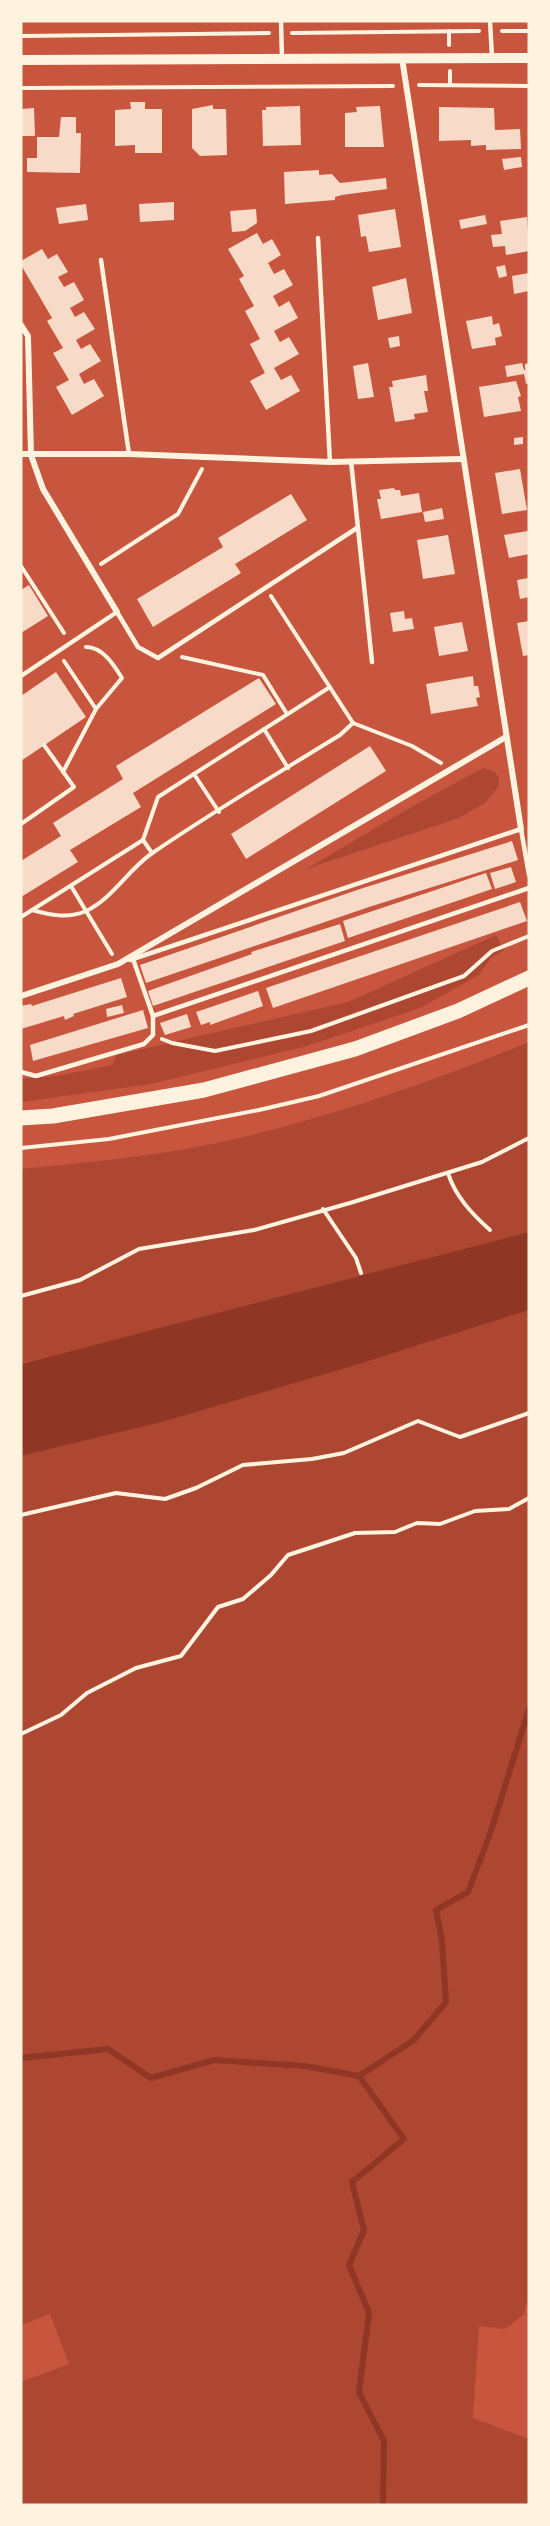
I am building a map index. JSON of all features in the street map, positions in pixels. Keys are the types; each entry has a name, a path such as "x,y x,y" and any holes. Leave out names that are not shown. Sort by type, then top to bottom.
{"main road":[{"path":"21,1118 53,1116 204,1090 355,1049 458,1011 529,978"}],"street":[{"path":"21,60 529,57"},
{"path":"402,58 451,372 462,459 521,829"},
{"path":"21,325 27,336 31,455 43,489 117,612"},
{"path":"21,454 129,454 330,462 462,459"},
{"path":"21,996 118,964 506,737"}],"lane":[{"path":"281,21 282,59"},
{"path":"490,21 492,58"},
{"path":"318,238 330,462"},
{"path":"100,260 129,454"},
{"path":"351,461 372,662"},
{"path":"21,676 117,612 138,646 158,658 357,528"},
{"path":"118,964 521,829 529,875"},
{"path":"153,1016 529,888"},
{"path":"21,1072 36,1076 144,1044 153,1035 153,1016 133,959"}],"path":[{"path":"21,36 449,31"},
{"path":"21,88 529,86"},
{"path":"93,570 178,514 207,457"},
{"path":"21,566 64,633"},
{"path":"266,588 353,723 412,746 452,770"},
{"path":"63,771 96,710 122,678 105,654 98,649 79,648"},
{"path":"166,653 263,675 288,714"},
{"path":"54,665 71,654"},
{"path":"63,659 96,710"},
{"path":"21,916 143,840 159,796 330,687"},
{"path":"32,910 50,915 67,916 86,911 114,892 152,853 340,735 353,723"},
{"path":"264,729 288,768"},
{"path":"21,824 74,788 44,746"},
{"path":"194,774 219,812"},
{"path":"143,840 152,853"},
{"path":"71,886 118,964"},
{"path":"153,1035 172,1043 215,1051 311,1031 464,976 492,951 529,936"},
{"path":"21,1148 109,1139 319,1096 529,1025"},
{"path":"21,1296 80,1280 139,1249 254,1230 350,1203 482,1162 529,1138"},
{"path":"448,1173 460,1199 490,1230"},
{"path":"323,1209 356,1258 361,1273"},
{"path":"21,1515 116,1493 165,1499 196,1488 243,1465 312,1459 344,1453 418,1421 460,1437 529,1413"},
{"path":"21,1734 61,1715 87,1693 136,1668 181,1656 218,1607 243,1599 271,1575 288,1555 355,1533 395,1532 417,1523 440,1524 475,1511 509,1509 529,1498"}],"shaded area":[{"path":"483,768 493,771 499,777 499,786 486,802 459,818 306,869 408,809"},
{"path":"496,935 504,950 491,958 479,975 420,1008 307,1046 151,1084 21,1102 21,1079 57,1076 112,1065 117,1055 348,1002"},
{"path":"529,1042 529,1232 162,1329 21,1363 21,1169 157,1153 243,1137 368,1102"},
{"path":"529,1232 529,1310 356,1365 162,1422 21,1456 21,1364"},
{"path":"529,1310 529,2296 524,2314 505,2329 479,2326 473,2418 529,2439 529,2505 21,2505 21,2382 69,2364 50,2314 21,2325 21,1456 162,1422 356,1365"}],"building":[{"path":"130,102 145,102 145,109 162,109 162,153 135,153 135,145 115,146 115,110 131,109"},
{"path":"213,105 213,109 226,109 227,155 200,156 192,148 192,109"},
{"path":"300,106 301,145 263,146 262,110 266,110 266,107"},
{"path":"380,106 384,147 345,147 345,113 357,112 356,107"},
{"path":"439,107 494,108 495,130 520,129 521,149 486,150 486,145 471,146 471,140 439,141"},
{"path":"34,108 35,136 21,136 21,109"},
{"path":"61,117 76,117 76,133 81,133 80,173 27,172 27,158 37,158 37,137 59,137"},
{"path":"521,157 522,167 504,170 502,159"},
{"path":"319,170 319,175 332,174 340,183 386,178 387,189 342,195 335,197 335,200 285,204 284,172"},
{"path":"174,202 174,220 140,222 139,204"},
{"path":"86,204 88,220 59,224 56,208"},
{"path":"256,209 257,223 245,231 232,232 230,211"},
{"path":"395,209 401,247 369,252 366,236 361,237 358,215"},
{"path":"485,215 487,224 461,229 459,220"},
{"path":"527,217 529,251 506,255 505,246 493,247 491,235 502,234 500,221"},
{"path":"257,233 263,244 272,239 281,255 268,263 274,274 284,269 293,285 273,296 279,307 289,301 298,318 274,331 280,342 289,337 299,354 274,368 281,380 291,375 300,391 266,410 250,381 265,373 250,344 260,339 245,311 254,306 239,279 244,276 228,249"},
{"path":"42,249 48,259 57,254 68,272 58,277 64,287 74,282 84,300 70,308 75,317 84,312 95,329 76,340 81,349 90,344 101,361 79,374 84,384 94,379 104,396 72,415 56,387 69,380 53,353 63,348 47,321 52,318 21,265 21,261"},
{"path":"505,265 507,276 499,278 496,267"},
{"path":"529,273 529,291 514,294 512,276"},
{"path":"406,278 412,313 378,320 372,287"},
{"path":"492,316 493,325 499,323 502,336 495,338 496,345 472,349 466,321"},
{"path":"399,336 400,346 390,348 388,338"},
{"path":"368,363 374,397 358,399 353,366"},
{"path":"522,363 525,370 525,364 529,363 529,383 526,384 524,374 507,377 505,366"},
{"path":"426,375 428,391 424,391 428,412 414,414 415,419 395,422 389,387 393,387 392,381"},
{"path":"516,381 521,396 518,397 521,411 484,417 479,387"},
{"path":"523,437 523,444 514,445 514,438"},
{"path":"520,469 527,510 502,514 495,473"},
{"path":"394,488 400,490 401,496 419,493 422,512 381,519 377,499 381,499 379,490"},
{"path":"291,494 307,520 235,564 241,573 153,627 137,599 223,547 218,538"},
{"path":"442,508 444,519 425,522 423,512"},
{"path":"528,531 529,554 509,558 504,535"},
{"path":"448,535 455,574 423,579 417,540"},
{"path":"529,578 529,597 520,599 517,580"},
{"path":"29,585 48,616 21,633 21,590"},
{"path":"404,611 405,619 412,618 414,629 393,632 390,613"},
{"path":"529,621 529,655 523,656 517,623"},
{"path":"462,622 468,651 439,656 434,627"},
{"path":"56,672 86,717 21,761 21,696"},
{"path":"473,676 474,686 478,686 480,697 476,698 478,706 431,714 426,684"},
{"path":"259,678 276,704 133,793 141,807 70,850 78,862 21,897 21,861 61,836 53,823 123,779 116,766"},
{"path":"370,746 386,771 246,859 231,834"},
{"path":"512,841 518,860 369,907 146,983 140,965 360,889"},
{"path":"511,867 516,882 495,889 490,873"},
{"path":"486,873 492,889 348,938 343,921"},
{"path":"520,902 527,921 273,1008 266,988"},
{"path":"340,924 345,941 153,1006 148,991 252,954 251,952"},
{"path":"121,978 127,997 73,1014 74,1016 65,1020 64,1016 21,1029 21,1006 31,1004 32,1006"},
{"path":"258,991 263,1006 210,1025 210,1022 201,1025 196,1012"},
{"path":"122,1005 124,1013 107,1017 106,1009"},
{"path":"143,1010 148,1028 33,1061 30,1045"},
{"path":"187,1014 191,1027 165,1035 160,1023"}],"waterway":[{"path":"383,2505 384,2441 359,2392 369,2313 349,2265 364,2230 352,2182 404,2139 359,2076 414,2040 446,2002 442,1941 436,1910 468,1892 490,1834 529,1709"},
{"path":"21,2058 108,2049 151,2078 214,2060 305,2066 359,2076"}]}
